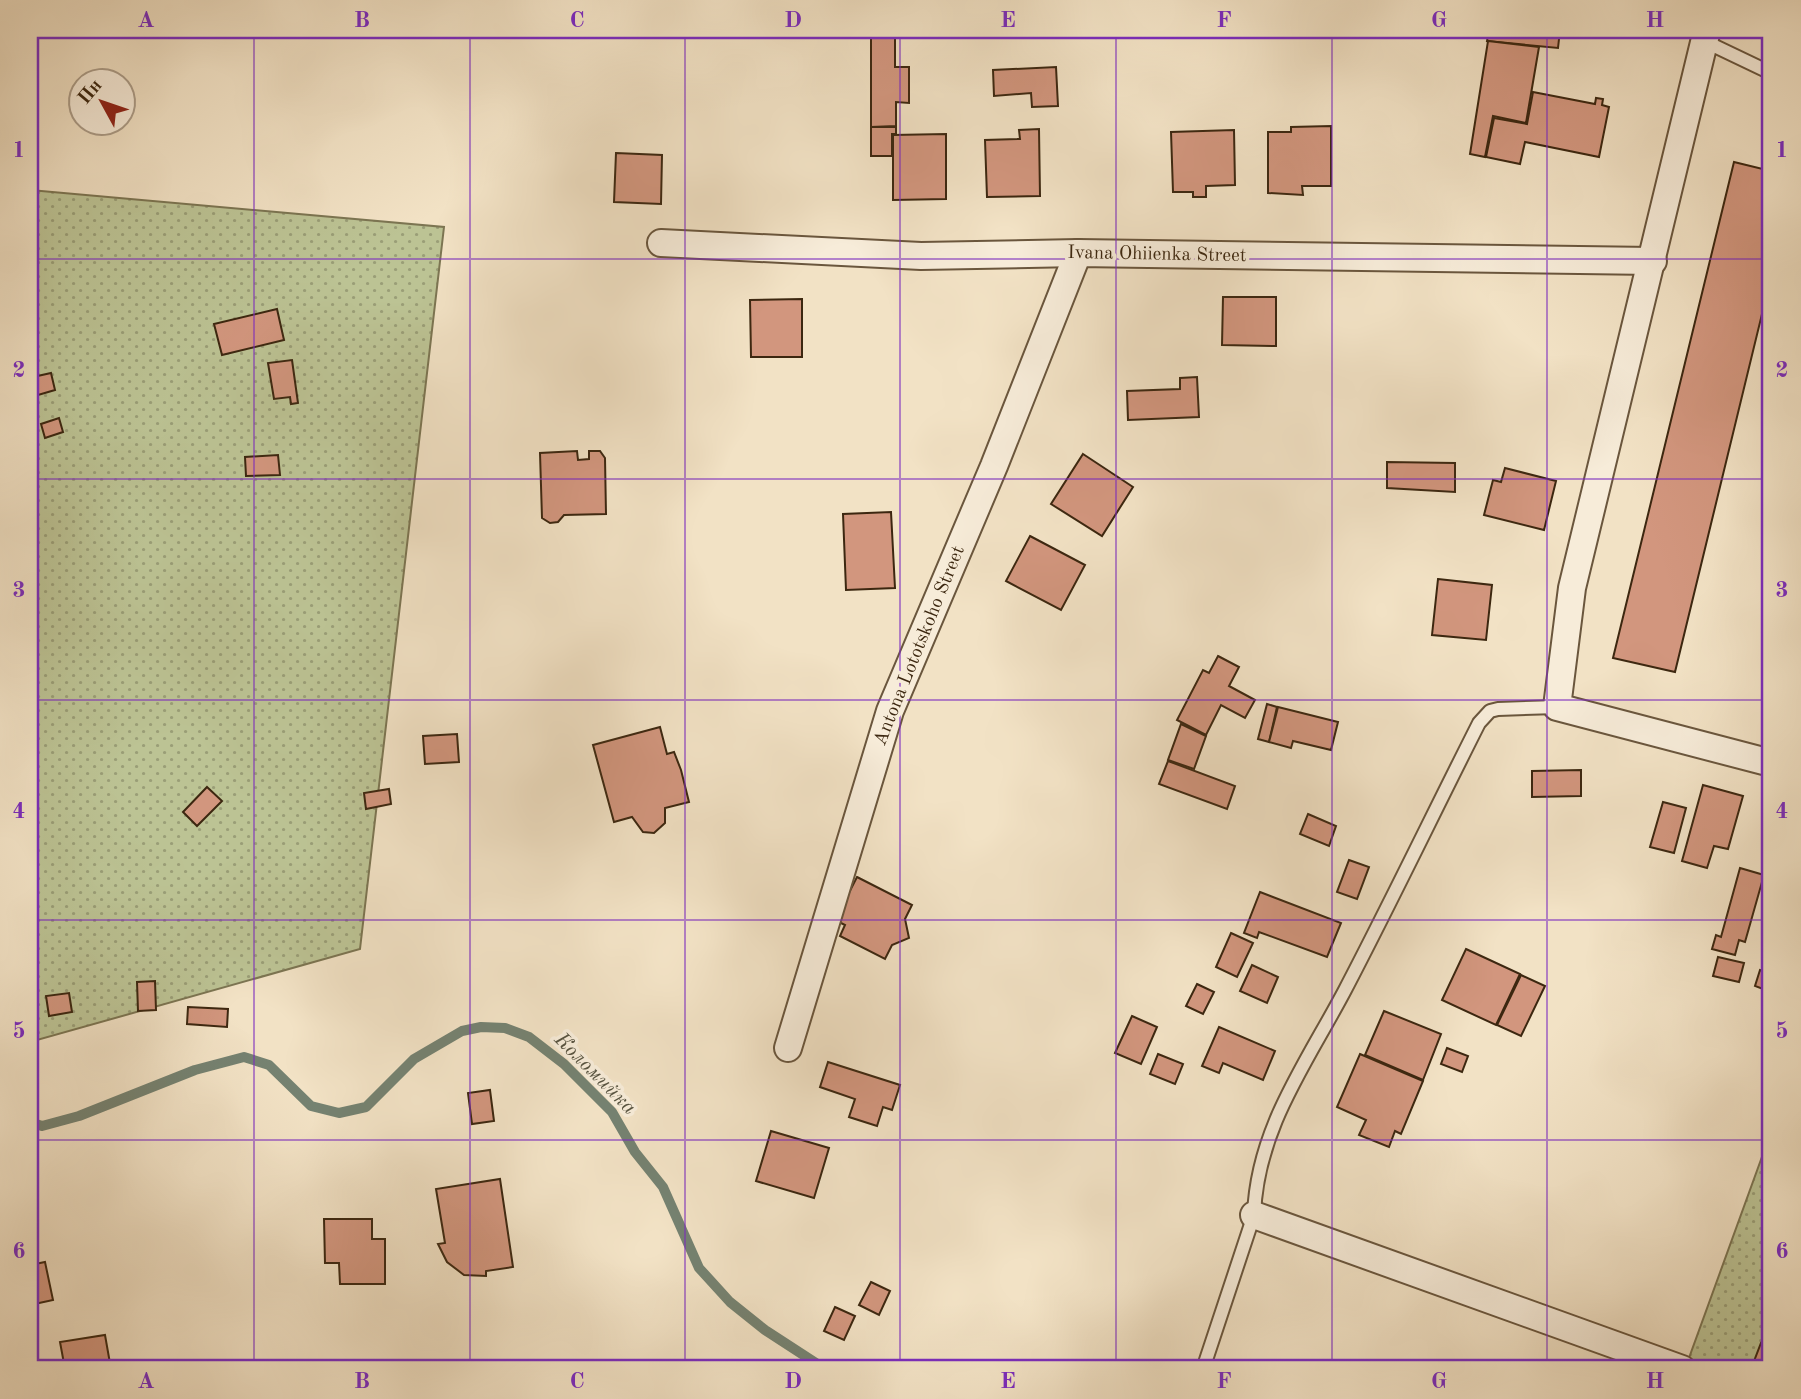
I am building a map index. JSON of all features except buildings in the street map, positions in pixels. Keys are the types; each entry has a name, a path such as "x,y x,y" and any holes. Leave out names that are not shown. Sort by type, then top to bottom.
{"street":[{"path":"1706,36 1572,588 1557,707 1771,762"},
{"name":"Ivana Ohiienka Street","path":"661,243 921,256 1078,253 1653,261"},
{"name":"Antona Lototskoho Street","path":"788,1048 890,711 994,466 1078,253"},
{"path":"1254,1214 1682,1369"}],"lane":[{"path":"1706,36 1771,73"},
{"path":"1203,1369 1254,1214 1255,1188 1261,1157 1276,1113 1345,991 1479,723 1484,716 1498,709 1557,707"}],"green space":[{"path":"30,190 444,227 360,949 30,1042"},
{"path":"1771,1132 1771,1369 1685,1369"}],"waterway":[{"name":"Коломийка","path":"30,1122 42,1126 79,1116 195,1070 244,1057 269,1065 311,1106 339,1113 366,1107 414,1059 462,1031 481,1027 505,1028 529,1037 564,1064 612,1112 635,1152 663,1187 699,1268 730,1302 765,1330 825,1369"}]}
